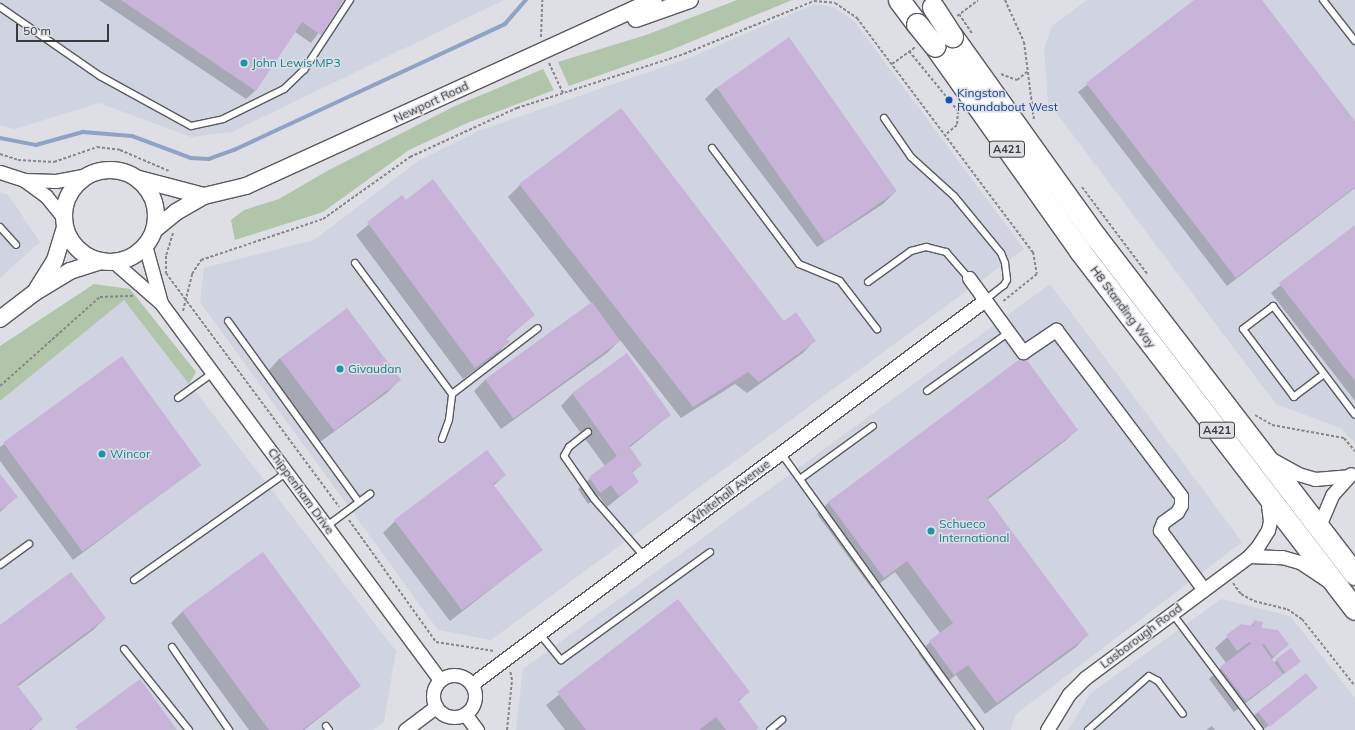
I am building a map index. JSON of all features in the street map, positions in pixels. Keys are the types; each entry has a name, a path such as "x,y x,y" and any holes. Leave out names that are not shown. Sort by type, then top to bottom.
{"highway":[{"name":"H8 Standing Way","path":"899,0 917,24 943,41 1355,574"},
{"name":"H8 Standing Way","path":"931,4 943,41 1080,251 1355,609"}],"street":[{"name":"Newport Road","path":"154,230 176,212 204,196 246,186 654,0"},
{"path":"544,51 690,0"},
{"path":"0,172 24,180 56,181 86,175 99,170 113,169 139,179 154,202 156,216 154,230 145,245 136,253 70,271 34,293 0,318"},
{"path":"34,293 55,260 69,193 86,175"},
{"name":"Newport Road","path":"139,179 171,189 204,196"},
{"path":"24,180 46,196 64,222 78,249 108,261"},
{"name":"Chippenham Drive","path":"145,245 161,303"},
{"name":"Chippenham Drive","path":"108,261 161,303 214,372 440,680"},
{"path":"969,278 1023,352 1056,330 1181,496 1181,504 1178,512 1163,522 1160,530 1204,590"},
{"name":"Whitehall Avenue","path":"472,684 539,632 781,453 989,305"},
{"path":"1258,449 1298,474 1315,479 1352,474"},
{"path":"1319,526 1332,495 1352,474"},
{"name":"Lasborough Road","path":"1047,730 1065,699 1085,678 1249,556 1268,530 1270,512 1266,494"},
{"path":"1249,556 1282,557 1300,562 1340,589"},
{"path":"457,675 472,684 475,700 465,714 452,717 440,712 436,707 434,689 440,680 457,675"},
{"path":"405,730 436,707"},
{"path":"465,714 477,730"}],"lane":[{"path":"0,7 100,76 191,126 223,120 284,89 304,70 350,0"},
{"path":"1323,0 1355,41"},
{"path":"884,118 911,157 954,196 1000,253 1005,263 1006,280 989,305"},
{"path":"712,148 799,264 840,281 877,329"},
{"path":"0,227 16,245"},
{"path":"868,282 911,251 926,247 946,252 969,278"},
{"path":"355,263 452,394 449,420 442,439"},
{"path":"1324,374 1294,397 1243,328 1273,306 1355,415"},
{"path":"228,321 359,502"},
{"path":"452,394 538,328"},
{"path":"927,391 1009,332"},
{"path":"178,398 214,372"},
{"path":"800,479 873,426"},
{"path":"588,432 568,447 564,456 594,498 643,555"},
{"path":"781,453 980,730"},
{"path":"134,580 287,472"},
{"path":"327,526 370,494"},
{"path":"0,566 29,544"},
{"path":"539,632 561,660 710,552"},
{"path":"1172,613 1260,730"},
{"path":"172,648 229,730"},
{"path":"124,649 189,730"},
{"path":"1088,730 1149,676 1158,681 1183,714"},
{"path":"770,730 782,720"}],"path":[{"path":"542,0 540,29 544,51 563,94"},
{"path":"1005,0 1024,42 1031,112 1036,124"},
{"path":"173,319 185,310 192,274 201,260 323,219 410,157 517,108 684,54 814,1 835,3 857,18 1033,252 1037,274 989,305"},
{"path":"959,14 975,38"},
{"path":"909,51 958,111 957,125 945,135"},
{"path":"1000,73 1004,77 1017,80 1027,72"},
{"path":"0,154 18,160 54,162 97,147 120,150 156,164 172,173 171,189"},
{"path":"1081,186 1153,282"},
{"path":"176,212 181,220 169,241 166,272 186,302 221,344 436,642 494,650 511,672 512,680 507,730"},
{"path":"0,386 100,297 138,296"},
{"path":"1252,413 1272,426 1344,438 1355,451"},
{"path":"1226,574 1241,594 1254,601 1287,609 1302,619 1355,686"}],"shaded area":[{"path":"0,0 504,0 232,132 191,137 99,103 15,129 0,125"},
{"path":"1087,0 1355,0 1355,443 1340,428 1276,404 1048,102 1044,49 1052,26"},
{"path":"815,4 834,7 854,21 1024,249 491,640 438,630 200,302 204,268 314,240 418,161 478,131 689,58"},
{"path":"0,192 8,195 40,242 0,278"},
{"path":"1050,284 1242,542 1015,715 1011,730 516,730 523,669"},
{"path":"124,299 396,651 384,722 373,730 0,730 0,401"},
{"path":"1221,599 1290,616 1355,698 1355,730 1068,730 1091,693"}],"green space":[{"path":"737,0 792,0 671,50 569,86 558,62 646,35"},
{"path":"543,69 554,90 467,123 409,150 323,212 235,240 231,220 244,210 279,199 327,171 455,106"},
{"path":"94,284 130,289 196,372 189,384 124,300 0,401 0,346"}],"building":[{"name":"John Lewis MP3","path":"121,0 344,0 321,35 302,22 256,91"},
{"path":"1194,0 1262,0 1355,121 1355,187 1236,278 1086,83"},
{"path":"789,37 897,191 825,241 717,87"},
{"path":"621,108 784,321 796,312 816,341 759,382 748,372 693,407 519,184"},
{"path":"433,179 535,315 506,338 510,342 475,368 367,222 402,195 406,200"},
{"path":"1355,225 1355,381 1279,283"},
{"path":"592,302 620,341 513,418 485,380"},
{"name":"Givaudan","path":"347,308 401,380 334,430 280,359"},
{"path":"627,353 671,415 629,446 642,465 632,472 639,482 619,496 611,485 600,493 589,477 617,456 572,393"},
{"name":"Wincor","path":"122,356 201,465 82,552 3,442"},
{"name":"Schueco International","path":"1024,356 1078,430 987,498 1089,635 997,703 968,665 954,675 929,641 953,623 907,561 884,578 828,502"},
{"path":"487,450 506,475 493,484 543,550 462,610 394,520"},
{"path":"0,474 18,497 0,510"},
{"path":"263,552 361,686 302,730 269,730 182,611"},
{"path":"71,572 106,618 17,685 43,719 29,730 0,730 0,625"},
{"path":"678,599 750,692 738,700 759,728 756,730 726,730 716,717 699,730 586,730 557,692"},
{"path":"1254,620 1263,622 1262,628 1278,630 1289,645 1273,657 1265,645 1261,644 1283,674 1246,701 1220,667 1252,643 1249,642 1237,651 1226,635 1241,624 1253,626"},
{"path":"1291,648 1301,662 1286,673 1276,659"},
{"path":"1306,673 1318,688 1270,727 1258,712"},
{"path":"140,679 177,730 78,730 75,727"}],"waterway":[{"path":"0,138 36,145 83,132 132,136 191,158 209,159 234,150 505,24 526,0"}],"place":[{"name":"John Lewis MP3","path":"244,63"},
{"name":"Kingston Roundabout West","path":"949,100"},
{"name":"Givaudan","path":"340,369"},
{"name":"Wincor","path":"102,454"},
{"name":"Schueco International","path":"931,531"}]}
